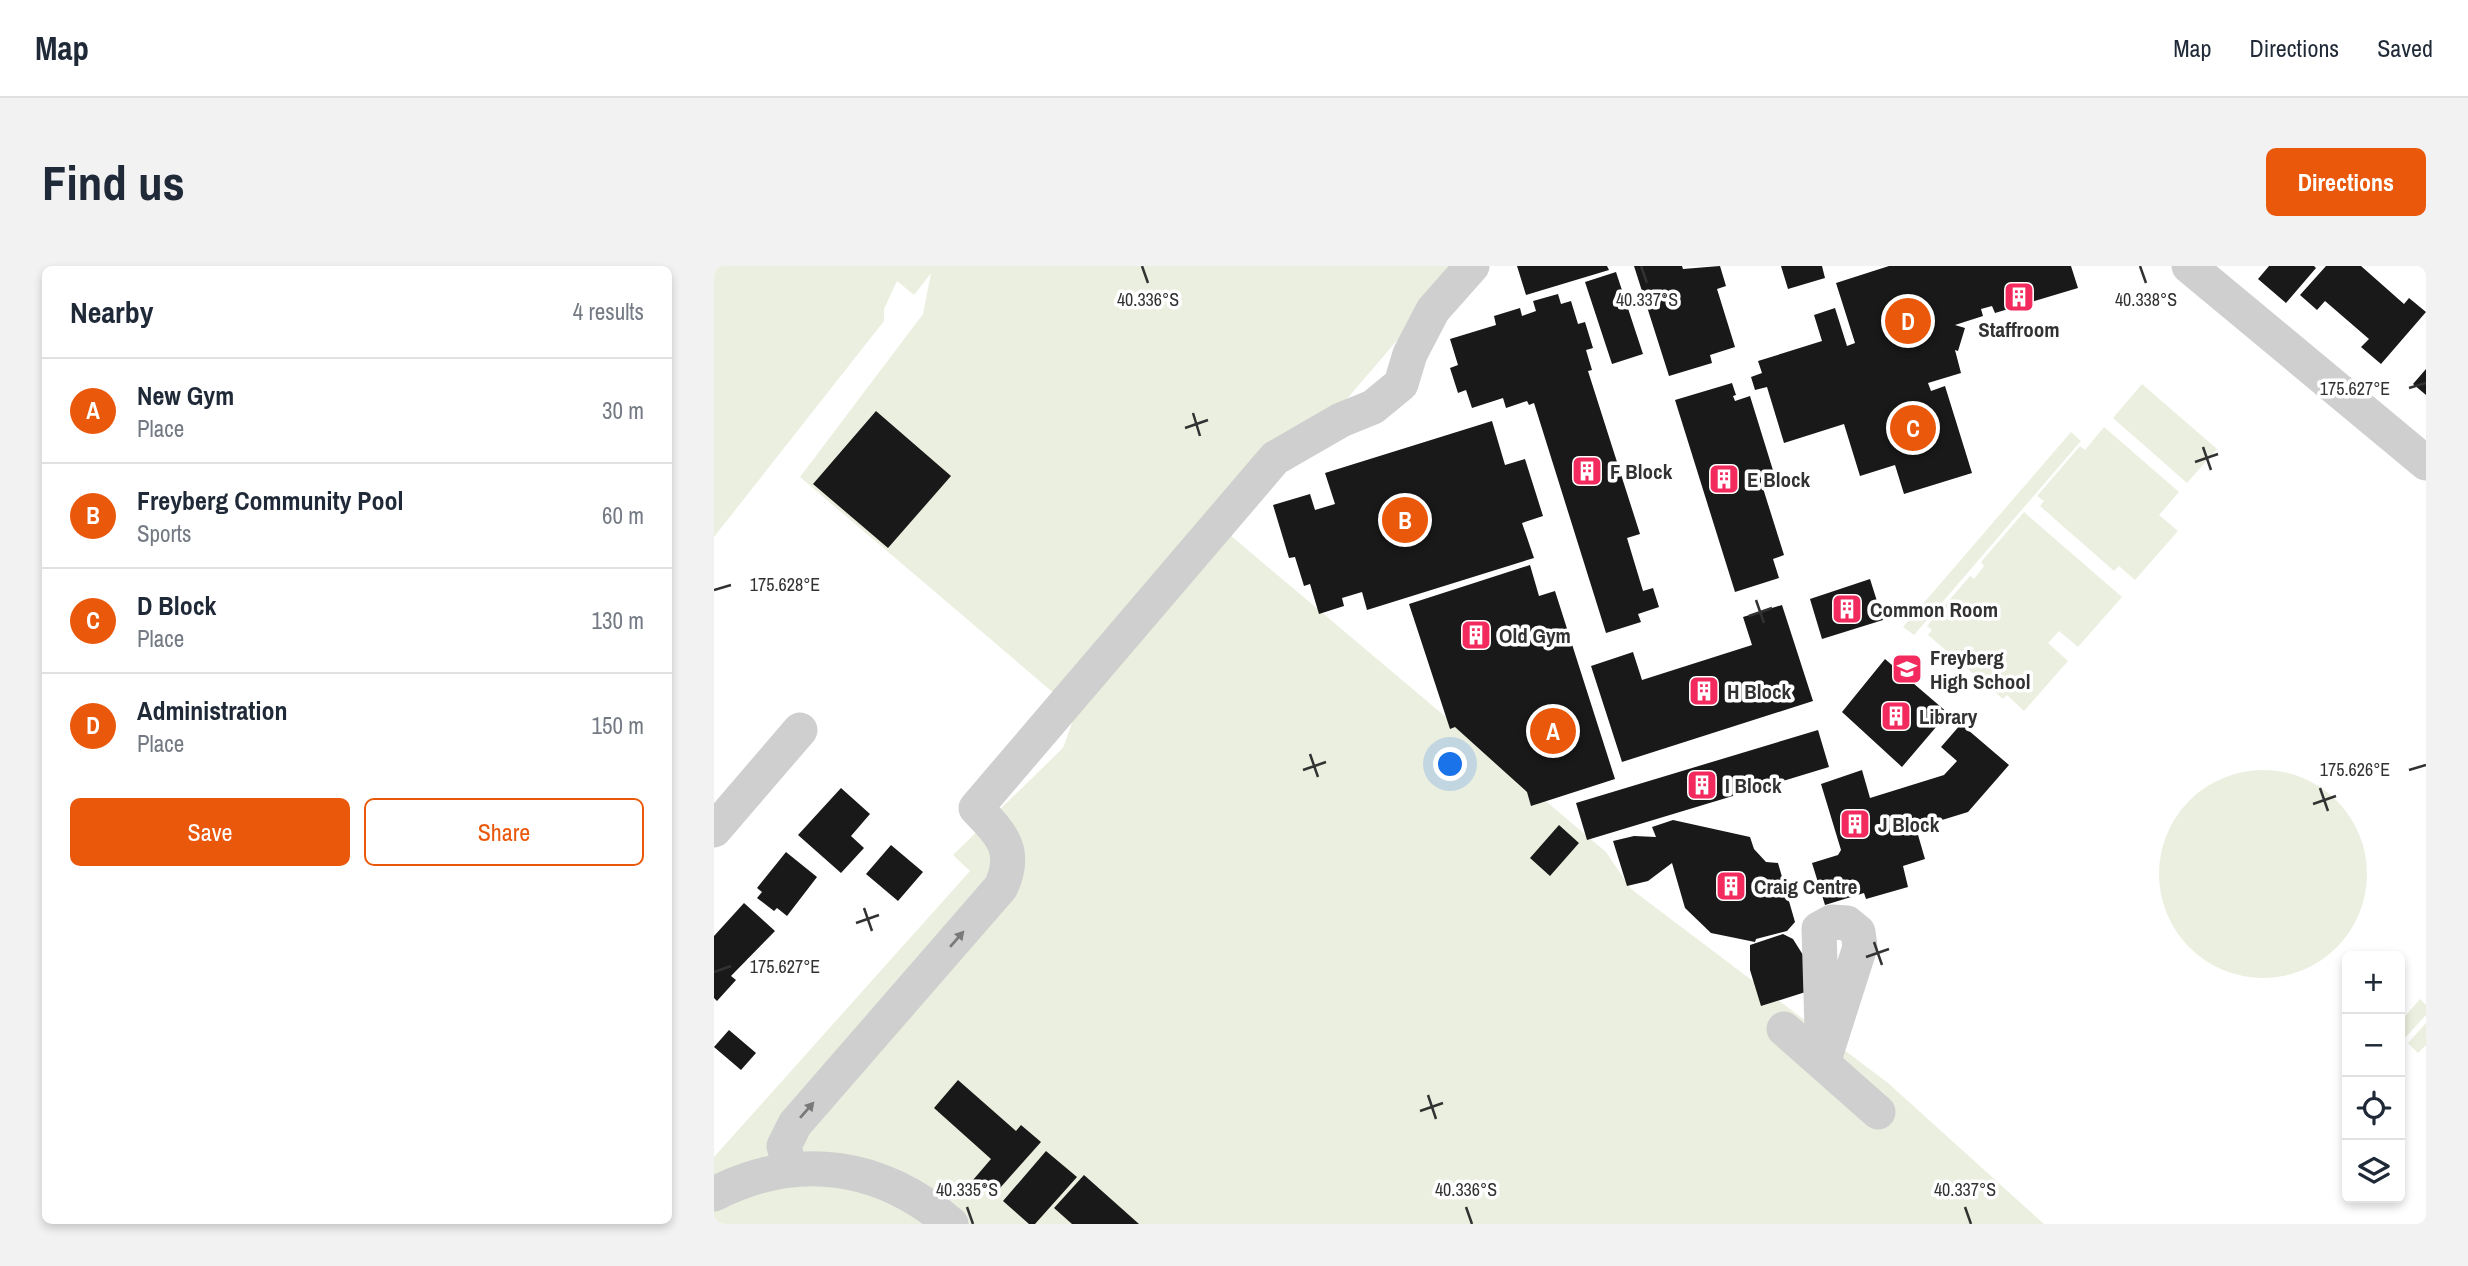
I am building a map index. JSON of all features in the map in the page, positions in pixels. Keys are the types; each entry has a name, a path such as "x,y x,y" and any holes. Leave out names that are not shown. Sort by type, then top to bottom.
{"street":[{"path":"790,1170 784,1146 795,1124 1001,887 1007,874 1007,849 1003,836 976,808 1275,458 1341,419 1373,407 1401,384 1410,354 1433,310 1472,266"},
{"path":"2189,266 2426,463"},
{"path":"714,830 800,730"},
{"path":"1784,1029 1878,1112"},
{"path":"714,1194 760,1175 831,1168 865,1174 900,1187 951,1224"}],"green space":[{"path":"714,266 1461,266 1230,535 1606,852 1631,889 1888,1083 2044,1224 714,1224 714,1157 970,871 953,855 1063,748 1076,712 800,477 923,314 931,273 914,295 897,281 884,309 884,321 714,537"},
{"path":"2142,384 2217,449 2187,483 2113,418"},
{"path":"2104,427 2179,492 2159,515 2178,531 2135,580 2119,566 2114,571 2040,506 2044,501 2037,496 2080,446 2085,450"},
{"path":"2071,432 2081,441 1914,635 1903,627"},
{"path":"2024,512 2122,597 2078,647 2059,631 2048,643 2068,661 2024,711 2007,695 2003,699 1928,635 1932,630 1927,626 1970,576 1974,579 1984,566 1981,562"},
{"path":"2263,770 2303,778 2321,787 2337,800 2350,816 2359,834 2367,874 2359,914 2350,932 2337,948 2321,961 2303,970 2263,978 2223,970 2205,961 2189,948 2176,932 2167,914 2159,874 2167,834 2176,816 2189,800 2205,787 2223,778"},
{"path":"2420,999 2426,1005 2426,1015 2405,1038 2405,1016"},
{"path":"2426,1023 2426,1045 2418,1053 2408,1043"}],"building":[{"path":"1517,266 1607,266 1609,270 1526,295"},
{"path":"1634,266 1682,266 1683,269 1720,266 1726,286 1717,289 1735,347 1710,355 1712,363 1669,376"},
{"path":"1781,266 1822,266 1825,278 1788,289"},
{"path":"1889,266 2071,266 2078,288 1995,313 1992,306 1981,309 1983,316 1955,325 1965,328 1958,351 1955,350 1961,373 1928,383 1931,391 1945,386 1972,473 1904,494 1895,465 1860,476 1844,424 1784,443 1767,387 1755,390 1751,377 1762,373 1758,361 1822,341 1814,315 1835,308 1847,346 1855,343 1836,283"},
{"path":"2269,266 2316,268 2286,303 2258,279"},
{"path":"2326,266 2361,266 2404,304 2409,298 2426,312 2381,364 2361,347 2369,339 2325,301 2317,310 2300,295"},
{"path":"1616,272 1643,354 1612,364 1585,282"},
{"path":"1558,294 1561,304 1571,301 1578,324 1585,322 1593,348 1586,350 1592,370 1588,371 1640,534 1627,538 1643,591 1653,588 1659,607 1638,614 1641,622 1606,633 1534,403 1529,405 1527,401 1506,408 1503,398 1472,408 1466,390 1458,393 1450,368 1458,365 1450,339 1496,325 1494,316 1520,308 1522,316 1536,311 1533,301"},
{"path":"2426,369 2426,395 2413,384"},
{"name":"E Block","path":"1732,383 1735,401 1750,396 1776,480 1762,485 1784,555 1773,559 1779,578 1735,592 1675,400"},
{"path":"876,411 951,476 888,548 813,484"},
{"path":"1492,421 1505,465 1525,459 1543,516 1522,523 1534,558 1367,610 1362,592 1342,598 1344,606 1319,614 1310,584 1304,586 1295,557 1289,558 1273,505 1310,494 1315,510 1335,504 1325,473"},
{"path":"1530,565 1539,596 1555,591 1615,779 1531,806 1527,792 1455,727 1450,729 1409,604"},
{"name":"Common Room","path":"1870,579 1883,620 1822,639 1810,599"},
{"name":"H Block","path":"1782,605 1813,701 1622,762 1591,666 1633,652 1642,680 1752,645 1743,617"},
{"name":"Library","path":"1885,659 1948,713 1902,767 1842,712"},
{"path":"1961,724 2009,765 1968,812 1916,828 1925,859 1903,866 1908,887 1866,899 1864,893 1825,905 1812,863 1838,855 1841,850 1821,784 1862,770 1870,798 1944,775 1957,761 1941,747"},
{"name":"I Block","path":"1818,730 1829,767 1587,840 1576,803"},
{"path":"841,788 870,814 851,836 864,848 841,873 798,835"},
{"name":"Craig Centre","path":"1673,820 1750,837 1754,849 1766,862 1778,863 1795,922 1787,931 1756,939 1755,942 1711,933 1685,908 1672,863 1648,881 1627,886 1613,841 1634,836 1656,837 1652,827"},
{"path":"1559,825 1579,843 1550,876 1530,858"},
{"path":"891,845 923,872 898,901 866,874"},
{"path":"786,852 817,877 787,916 777,908 774,911 757,898 762,892 757,888"},
{"path":"744,903 775,931 731,976 736,980 717,1001 714,998 714,936"},
{"path":"1783,934 1793,939 1803,955 1815,989 1761,1006 1750,970 1750,945"},
{"path":"729,1030 756,1053 741,1070 714,1047"},
{"path":"958,1080 1016,1131 1021,1125 1041,1142 992,1197 973,1180 991,1159 934,1108"},
{"path":"1046,1151 1077,1177 1035,1224 1029,1224 1003,1201"},
{"path":"1084,1175 1139,1224 1072,1224 1054,1208"}],"place":[{"name":"Staffroom","path":"2019,297"},
{"name":"Administration","path":"1908,321"},
{"name":"D Block","path":"1913,428"},
{"name":"F Block","path":"1587,471"},
{"name":"E Block","path":"1724,479"},
{"name":"Freyberg Community Pool","path":"1405,520"},
{"name":"Common Room","path":"1847,609"},
{"name":"Old Gym","path":"1476,635"},
{"name":"Freyberg High School","path":"1907,669"},
{"name":"H Block","path":"1704,691"},
{"name":"Library","path":"1896,716"},
{"name":"New Gym","path":"1553,731"},
{"name":"I Block","path":"1702,785"},
{"name":"J Block","path":"1855,824"},
{"name":"Craig Centre","path":"1731,886"}]}
